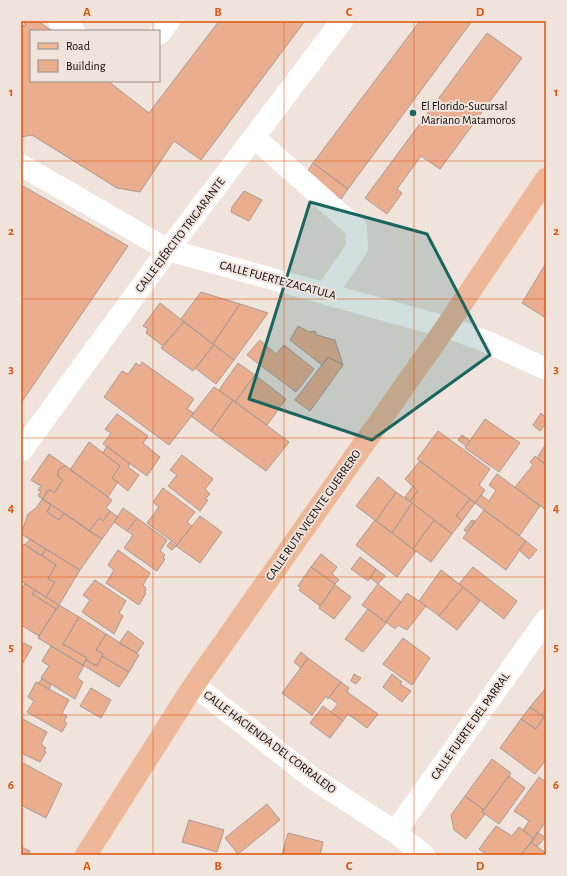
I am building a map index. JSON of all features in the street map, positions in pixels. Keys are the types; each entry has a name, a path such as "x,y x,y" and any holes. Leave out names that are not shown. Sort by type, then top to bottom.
{"main road":[{"name":"CALLE RUTA VICENTE GUERRERO","path":"86,855 194,684 446,327 546,179"}],"street":[{"path":"160,33 169,21"},
{"name":"CALLE EJÉRCITO TRIGARANTE","path":"21,451 168,250 342,21"},
{"path":"254,137 356,228 357,248 326,293"},
{"name":"CALLE FUERTE ZACATULA","path":"21,165 168,250 446,327 486,342 546,369"},
{"name":"CALLE FUERTE DEL PARRAL","path":"395,832 539,642 546,620"},
{"name":"CALLE HACIENDA DEL CORRALEJO","path":"194,684 311,777 395,832 424,855"}],"highlighted area":[{"path":"310,202 427,234 490,355 372,440 249,399"}],"building":[{"path":"22,21 38,21 51,30 30,30 30,82 109,82 149,113 219,21 305,21 201,160 174,141 140,192 117,188 32,135 21,137 21,26 26,25"},
{"path":"420,21 472,21 348,189 313,163"},
{"path":"487,33 522,58 440,169 421,156 397,189 402,193 387,214 365,198"},
{"path":"313,163 348,189 341,199 306,174"},
{"path":"21,185 128,246 21,403"},
{"path":"244,191 262,200 249,221 231,212 232,207"},
{"path":"546,263 546,318 522,303"},
{"path":"201,292 240,304 213,344 181,319"},
{"path":"160,303 184,322 163,346 146,333 148,329 143,326"},
{"path":"240,304 268,313 234,360 213,344"},
{"path":"184,322 214,345 193,371 161,348"},
{"path":"298,326 309,332 315,331 317,335 335,340 343,365 328,357 322,365 290,340"},
{"path":"260,340 276,354 284,345 314,369 296,392 247,355"},
{"path":"214,345 234,360 216,384 195,368"},
{"path":"328,357 343,365 310,411 295,400"},
{"path":"142,362 194,399 187,409 194,413 169,445 104,397 122,371 128,374 136,363 140,366"},
{"path":"238,363 255,375 235,402 219,390"},
{"path":"255,375 286,399 267,425 235,402"},
{"path":"214,387 233,400 211,431 191,416"},
{"path":"233,400 289,442 266,471 211,431"},
{"path":"541,413 546,418 546,423 540,431 533,425"},
{"path":"117,414 148,436 143,443 160,457 147,476 103,444 111,433 105,429"},
{"path":"485,419 520,443 499,472 465,448"},
{"path":"438,431 490,469 479,485 485,490 475,503 417,459"},
{"path":"462,435 470,441 466,446 458,440"},
{"path":"89,442 120,466 112,478 118,482 108,497 70,470"},
{"path":"546,444 546,465 537,458"},
{"path":"107,446 130,464 128,467 139,475 128,491 112,478 120,466 103,453"},
{"path":"49,454 66,466 58,470 58,476 63,480 54,493 51,490 47,491 43,499 38,496 41,491 38,490 41,486 31,480"},
{"path":"182,455 213,479 205,489 210,494 205,499 208,500 200,511 168,486 177,475 170,470"},
{"path":"535,456 546,465 546,510 515,487 533,465 530,462"},
{"path":"420,461 470,499 456,516 462,521 452,534 410,501 418,491 405,479"},
{"path":"66,466 112,500 106,508 110,511 103,521 99,518 89,531 43,499 47,491 51,490 54,493 63,480 58,476 58,470"},
{"path":"497,474 540,506 519,536 475,503 481,495 489,501 496,490 489,485"},
{"path":"378,477 396,492 376,521 356,506"},
{"path":"413,486 418,491 410,501 405,497"},
{"path":"163,488 195,512 187,522 192,526 177,545 147,523 159,507 153,502"},
{"path":"396,492 412,503 392,533 376,521"},
{"path":"42,499 51,505 47,512 59,520 64,513 102,539 80,570 21,534 28,514 37,507"},
{"path":"470,499 475,503 462,521 456,516"},
{"path":"412,503 434,520 413,549 392,533"},
{"path":"51,505 64,513 59,520 47,512"},
{"path":"123,508 137,518 127,531 114,522"},
{"path":"484,510 526,541 506,570 463,538"},
{"path":"110,511 118,517 102,539 89,531 99,518 103,521"},
{"path":"200,516 222,532 200,563 176,546"},
{"path":"137,518 167,540 160,551 165,555 163,557 165,559 157,571 124,548 133,535 127,531"},
{"path":"375,520 416,551 397,577 356,545"},
{"path":"434,520 452,534 431,562 413,549"},
{"path":"472,520 475,521 467,532 464,530"},
{"path":"30,539 46,549 41,556 25,545"},
{"path":"526,541 537,550 529,559 519,550"},
{"path":"170,542 176,546 172,550 167,546"},
{"path":"24,544 56,565 48,579 55,582 46,597 21,581 21,549"},
{"path":"46,549 80,570 59,605 46,597 55,582 48,579 56,565 42,555"},
{"path":"118,550 150,573 143,585 146,588 146,593 139,605 106,583 114,570 108,565"},
{"path":"321,554 337,567 332,574 339,580 335,584 311,567"},
{"path":"360,557 376,569 368,581 351,569"},
{"path":"311,567 335,584 320,606 299,590 301,588 298,586"},
{"path":"473,567 517,601 504,619 459,584"},
{"path":"376,569 385,576 378,584 370,578"},
{"path":"441,570 463,587 439,616 419,601"},
{"path":"95,580 126,601 119,613 123,616 114,634 82,612 90,600 83,595"},
{"path":"25,584 35,590 32,594 56,609 39,636 21,625 21,588 22,589"},
{"path":"378,584 401,602 386,622 362,605"},
{"path":"335,585 351,597 334,619 319,608"},
{"path":"463,587 480,601 457,630 439,616"},
{"path":"35,590 59,605 56,609 32,594"},
{"path":"407,593 426,606 407,630 398,625 395,629 386,622"},
{"path":"59,605 79,617 63,644 87,658 83,665 38,638"},
{"path":"368,609 386,623 363,652 345,639"},
{"path":"79,617 106,634 96,650 103,654 97,666 86,660 87,658 63,644"},
{"path":"128,631 144,643 137,653 119,643"},
{"path":"106,634 139,655 129,672 102,656 103,654 96,650"},
{"path":"403,638 430,658 412,685 383,664"},
{"path":"21,642 32,647 21,666"},
{"path":"51,646 84,666 77,678 83,682 75,699 41,678 49,666 42,661"},
{"path":"301,652 308,658 301,668 294,662"},
{"path":"102,656 129,672 119,687 83,665 86,660 97,666"},
{"path":"308,658 341,682 328,699 326,696 312,715 282,693"},
{"path":"354,674 361,678 356,684 351,681"},
{"path":"392,674 402,682 400,684 411,691 402,702 383,687"},
{"path":"42,679 51,684 49,689 38,683"},
{"path":"36,682 69,700 62,713 67,716 64,721 67,723 62,732 27,712 34,701 28,697"},
{"path":"341,682 349,688 347,692 378,714 367,728 348,714 343,721 331,712 338,704 329,697"},
{"path":"91,688 111,700 101,718 80,706"},
{"path":"546,689 546,718 530,707"},
{"path":"323,706 343,721 330,738 310,723"},
{"path":"530,707 544,717 536,729 521,719"},
{"path":"544,717 546,718 546,760 535,774 500,748 521,719 536,729"},
{"path":"21,718 47,732 41,744 46,748 44,751 46,752 40,762 21,753"},
{"path":"492,759 511,773 484,810 465,796"},
{"path":"21,762 62,784 46,818 21,805"},
{"path":"509,776 525,788 499,824 482,812"},
{"path":"539,777 546,782 546,821 534,839 523,830 529,821 514,811"},
{"path":"465,796 484,810 482,812 485,814 466,839 454,830 451,815"},
{"path":"267,804 280,820 238,854 225,838"},
{"path":"189,820 224,830 217,852 182,842"},
{"path":"496,826 512,836 519,827 534,839 521,855 487,855 479,849"},
{"path":"537,832 545,837 537,847 531,842"},
{"path":"288,833 323,842 320,855 282,855"},
{"path":"531,842 546,853 546,855 521,855"},
{"path":"21,847 30,851 28,855 21,855"}],"place":[{"name":"El Florido-Sucursal Mariano Matamoros","path":"413,113"}]}
